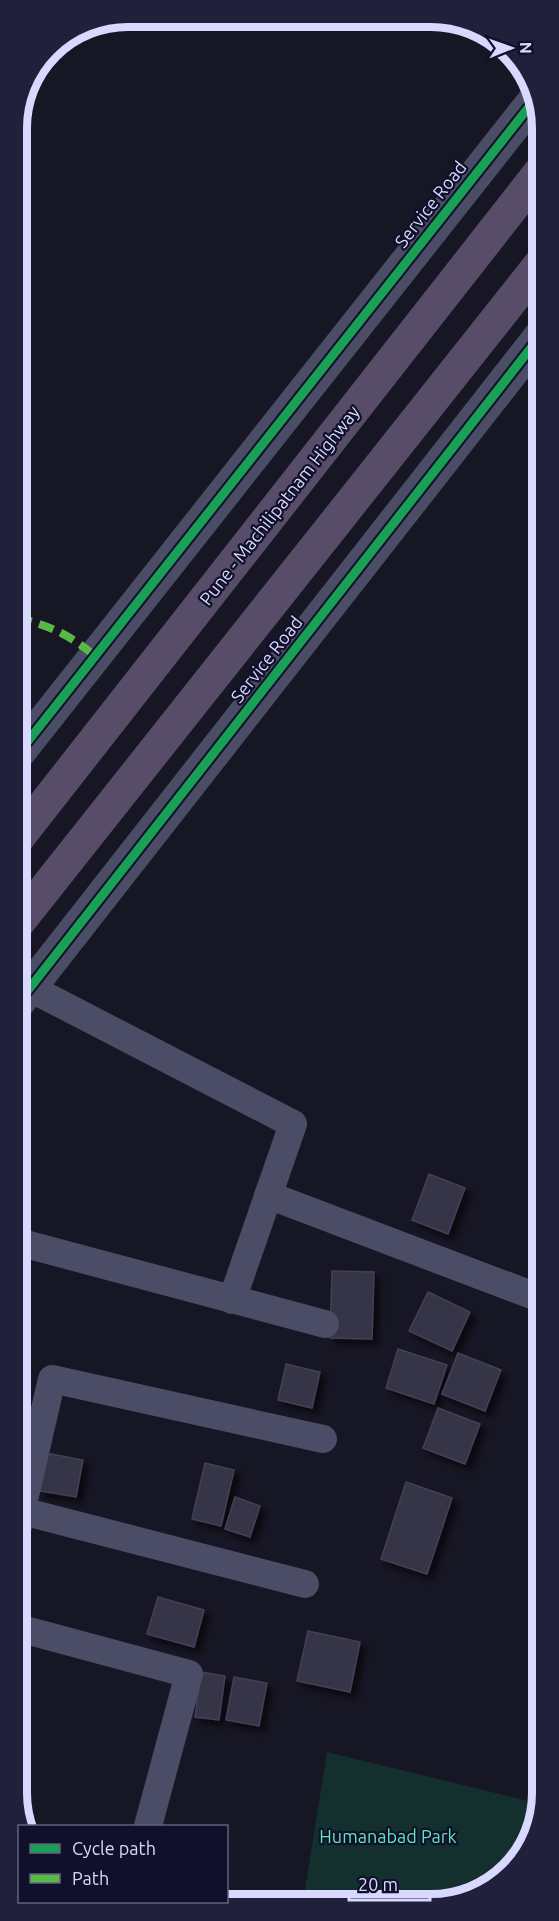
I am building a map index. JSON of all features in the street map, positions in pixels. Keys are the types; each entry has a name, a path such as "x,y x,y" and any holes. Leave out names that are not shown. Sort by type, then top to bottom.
{"highway":[{"name":"Pune - Machilipatnam Highway","path":"27,827 532,182"},
{"path":"27,912 532,274"}],"street":[{"name":"Service Road","path":"27,742 530,106"},
{"name":"Service Road","path":"27,992 532,347"},
{"path":"27,997 293,1124 232,1300"},
{"path":"268,1196 532,1295"},
{"path":"27,1244 325,1324"},
{"path":"27,1488 52,1379 322,1439"},
{"path":"27,1520 305,1584"},
{"path":"27,1630 189,1674 149,1825"}],"green space":[{"name":"Humanabad Park","path":"327,1752 532,1802 524,1832 507,1860 482,1880 463,1889 431,1894 304,1894"}],"building":[{"path":"429,1174 465,1188 448,1234 412,1220"},
{"path":"332,1271 374,1272 372,1339 330,1338"},
{"path":"428,1292 470,1312 452,1351 409,1331"},
{"path":"398,1349 447,1365 434,1404 386,1388"},
{"path":"458,1353 501,1370 485,1411 442,1394"},
{"path":"286,1364 320,1372 312,1408 278,1400"},
{"path":"438,1408 480,1424 465,1464 423,1448"},
{"path":"46,1453 83,1460 76,1497 40,1491"},
{"path":"205,1463 234,1470 221,1526 192,1519"},
{"path":"406,1482 452,1498 427,1574 381,1559"},
{"path":"235,1497 260,1506 250,1537 225,1529"},
{"path":"158,1597 204,1610 194,1647 147,1634"},
{"path":"308,1631 360,1642 350,1692 297,1681"},
{"path":"201,1672 225,1676 219,1720 195,1717"},
{"path":"234,1677 267,1683 259,1726 226,1720"}],"marked path":[{"path":"27,621 59,632 95,656"}],"cycle path":[{"path":"27,742 530,106"},
{"path":"27,992 532,346"}]}
